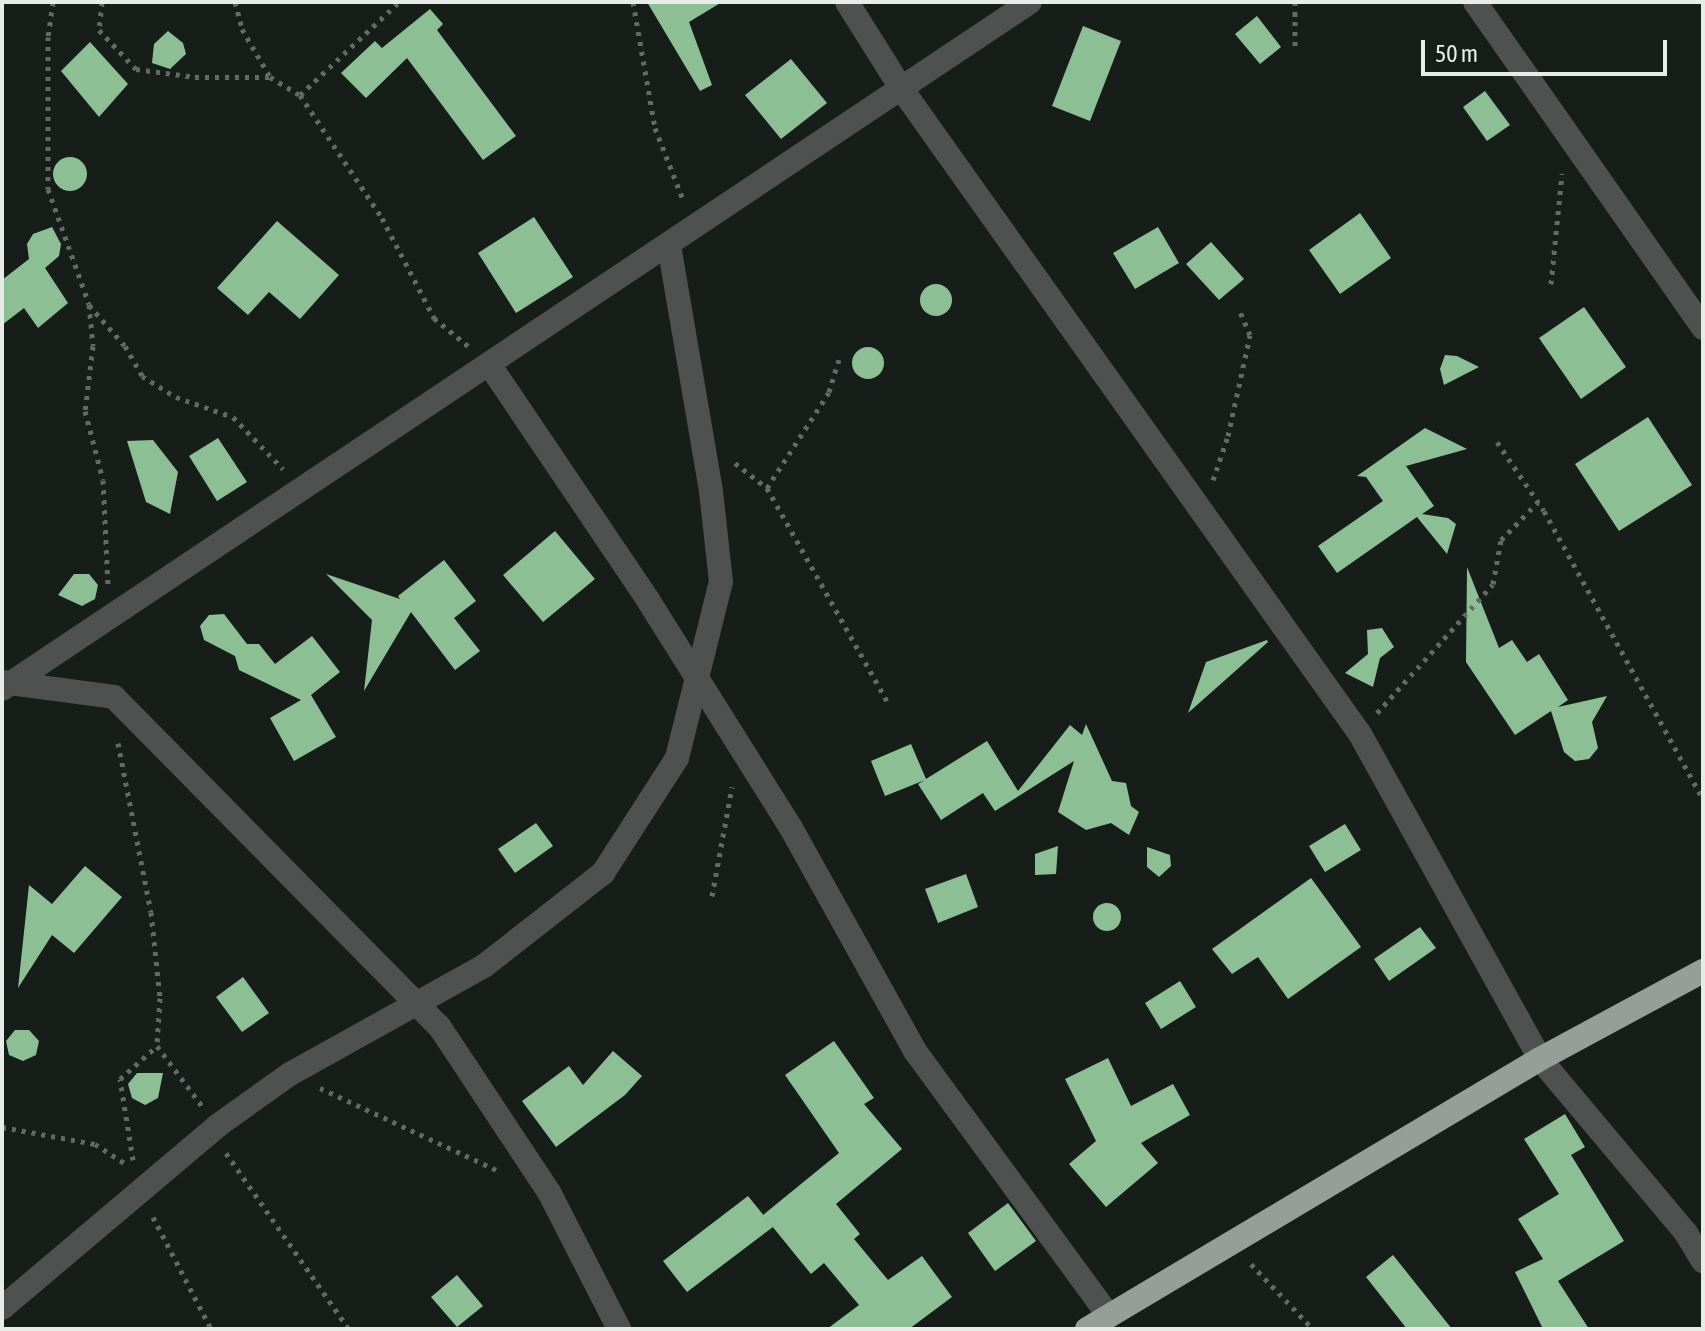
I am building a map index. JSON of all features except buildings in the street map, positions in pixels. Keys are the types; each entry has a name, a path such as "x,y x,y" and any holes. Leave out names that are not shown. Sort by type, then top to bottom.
{"highway":[{"path":"1087,1329 1540,1059 1703,971"}],"street":[{"path":"847,2 901,88 1360,734 1540,1059 1686,1233 1703,1261"},
{"path":"4,686 694,229 1030,2"},
{"path":"1475,2 1703,328"},
{"path":"2,1308 217,1126 290,1074 484,966 603,873 677,758 721,582 702,436 669,245"},
{"path":"489,364 740,746 915,1051 1109,1316"},
{"path":"4,686 114,697 414,1006 439,1026 550,1194 619,1329"}],"path":[{"path":"53,2 48,37 48,189 89,304 93,346 85,411 103,480 108,618"},
{"path":"102,2 99,30 136,69 195,77 270,77"},
{"path":"235,2 242,29 270,77 300,95 382,218 434,318 489,364"},
{"path":"300,95 399,2"},
{"path":"633,2 655,128 694,229"},
{"path":"1295,2 1295,48"},
{"path":"1551,284 1566,131"},
{"path":"89,304 125,346 142,376 176,397 233,417 302,489"},
{"path":"1201,510 1228,436 1250,335 1240,312"},
{"path":"767,488 829,392 839,359"},
{"path":"702,436 767,488 888,703"},
{"path":"1497,442 1538,502 1703,799"},
{"path":"1360,734 1493,584 1501,540 1538,502"},
{"path":"114,697 120,776 151,912 160,998 157,1046 217,1126 228,1159 349,1329"},
{"path":"712,896 740,746"},
{"path":"290,1074 506,1174"},
{"path":"2,1127 95,1144 135,1170"},
{"path":"1231,1243 1313,1329"}]}
